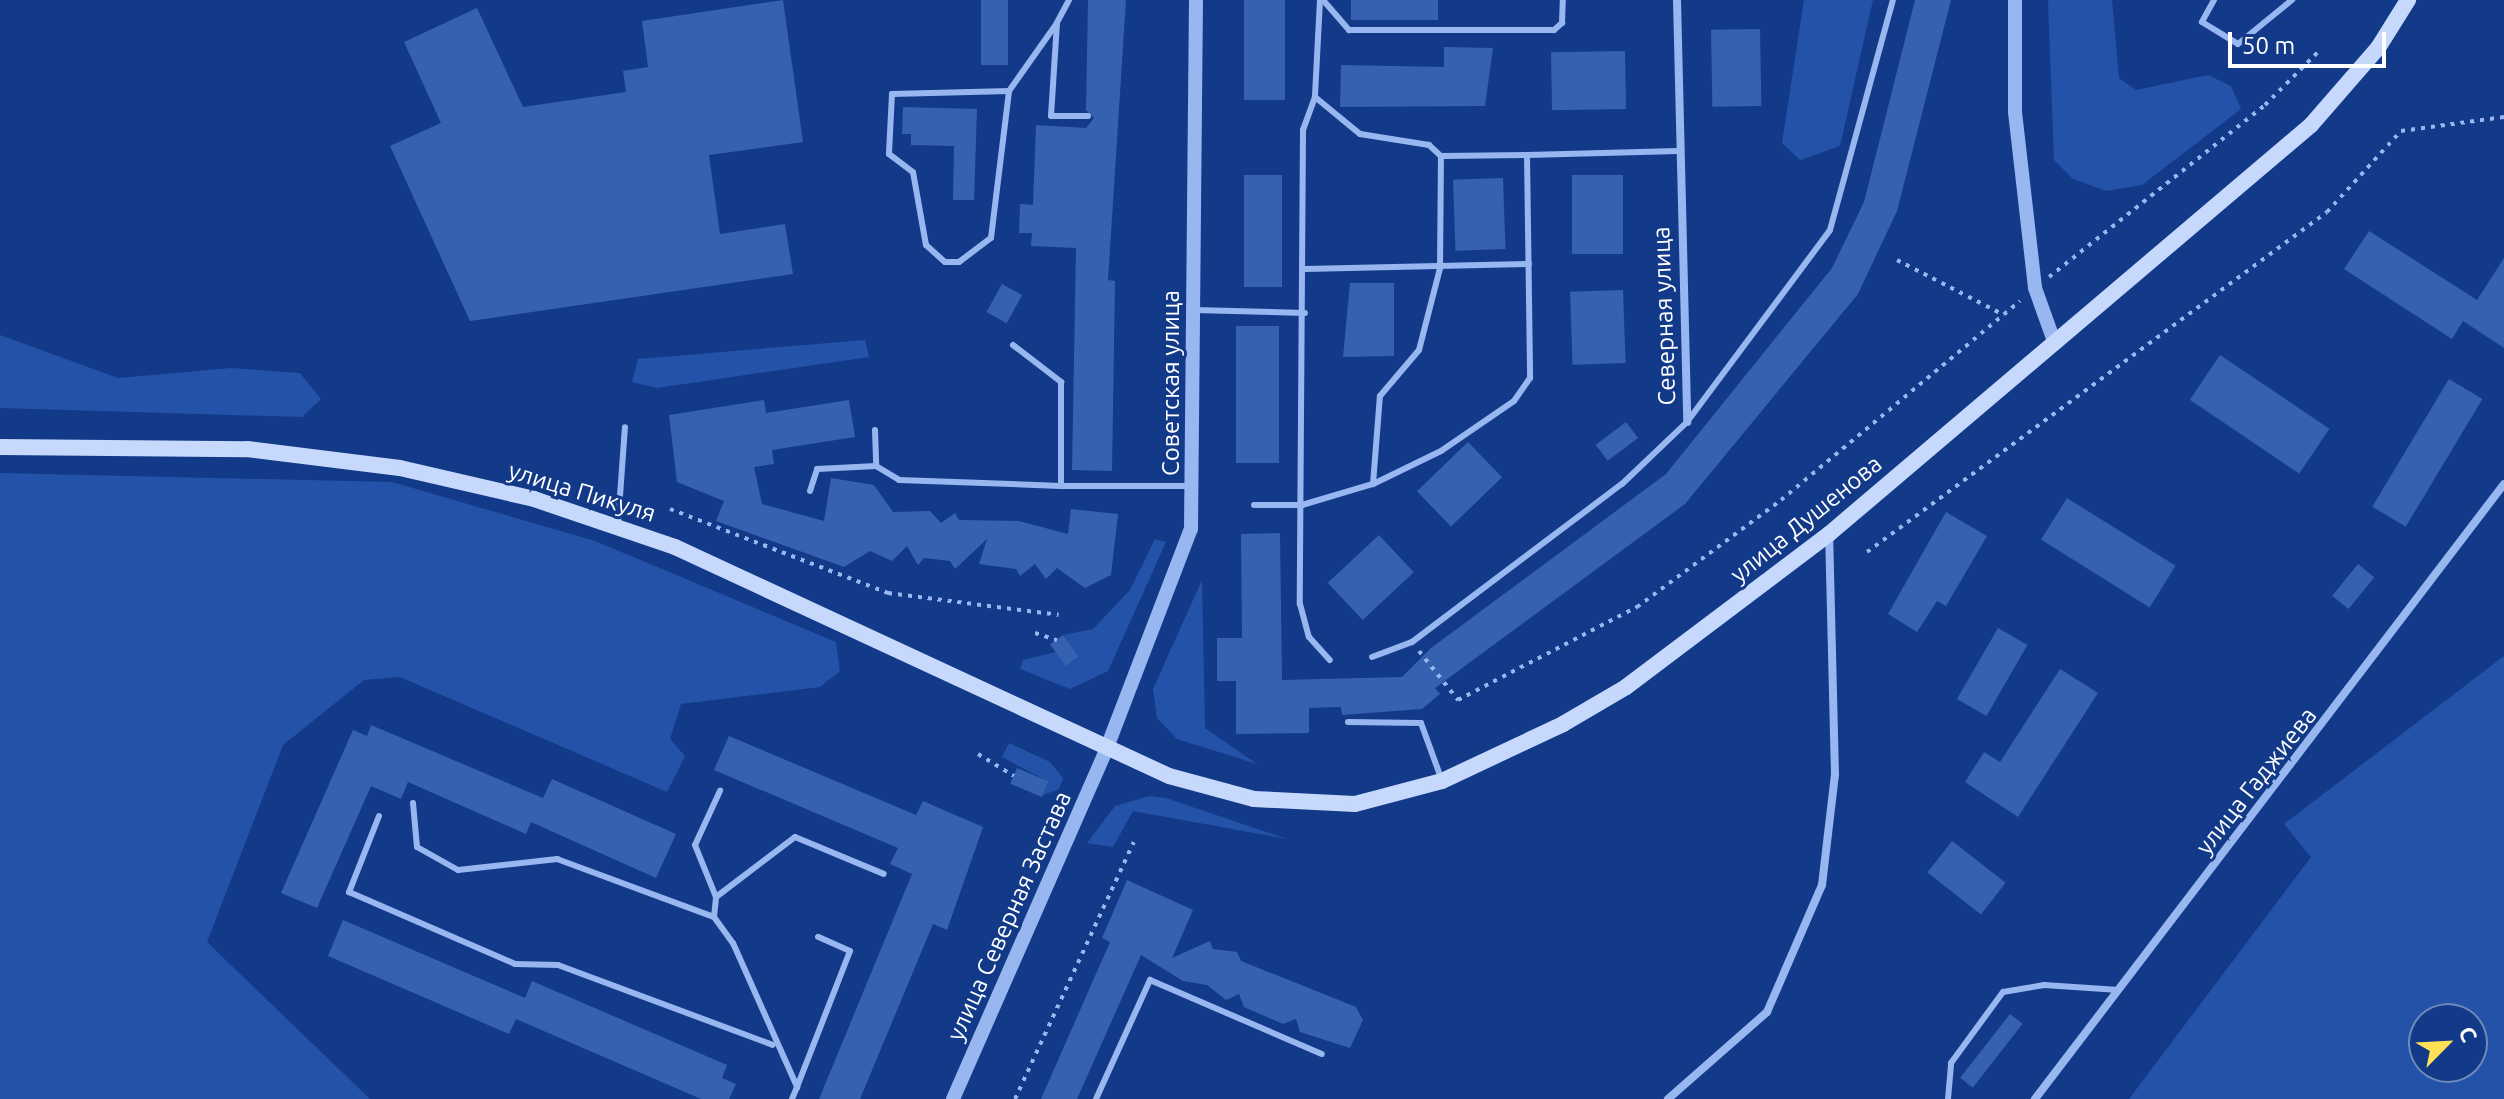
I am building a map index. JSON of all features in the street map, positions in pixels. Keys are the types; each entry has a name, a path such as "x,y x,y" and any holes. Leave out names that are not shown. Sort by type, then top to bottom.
{"main road":[{"name":"улица Душенова","path":"1106,750 1183,780 1309,807 1355,804 1442,781 1626,687 1829,534 2311,125 2378,48 2408,0"},
{"name":"улица Пикуля","path":"0,447 247,449 385,466 618,524 895,646 1106,750"}],"street":[{"name":"Советская улица","path":"1106,750 1191,529 1196,0"},
{"name":"Северная улица","path":"1677,0 1678,151 1687,422"},
{"path":"2015,0 2015,112 2035,288 2055,344"},
{"name":"улица Гаджиева","path":"2035,1099 2504,484"},
{"path":"1668,1099 1767,1012 1822,885 1835,775 1829,534"},
{"name":"улица Северная Застава","path":"953,1099 1106,750"}],"lane":[{"path":"1009,91 892,94 889,154 913,172 929,254 945,262 959,262 991,238 1009,91 1057,23 1069,0"},
{"path":"1322,0 1349,30 1554,30 1562,23 1563,0"},
{"path":"1322,0 1315,97 1303,130 1305,313 1300,604 1309,637 1330,660"},
{"path":"1687,422 1830,230 1893,0"},
{"path":"2214,0 2202,22 2238,44 2292,0"},
{"path":"1057,23 1051,116 1088,116"},
{"path":"1315,97 1360,134 1429,145 1441,156 1678,151"},
{"path":"1254,505 1302,505 1373,484 1453,443 1514,401 1530,378 1527,155"},
{"path":"1373,484 1380,396 1419,350 1440,268 1441,156"},
{"path":"1305,269 1529,264"},
{"path":"1194,310 1305,313"},
{"path":"1013,345 1061,382 1061,486"},
{"name":"Северная улица","path":"1372,657 1412,642 1622,484 1687,422"},
{"path":"618,524 625,427"},
{"path":"875,430 876,466"},
{"path":"810,491 817,469 876,466 899,480 1061,486 1193,486"},
{"path":"1348,722 1421,723 1442,781"},
{"path":"714,917 716,897 695,845 720,791"},
{"path":"413,803 417,847 458,870 557,859 714,917 733,943 773,1045 797,1087"},
{"path":"379,816 349,892 515,964 558,965 773,1045"},
{"path":"716,897 795,837 884,874"},
{"path":"792,1099 850,951 818,937"},
{"path":"1096,1099 1150,980 1322,1054"},
{"path":"1948,1099 1951,1063 2003,992 2044,985 2119,990"}],"path":[{"path":"1412,642 1458,700 1637,607 1781,500 2035,288 2265,105 2317,53"},
{"path":"1867,552 2327,212 2401,131 2504,117"},
{"path":"1897,260 2004,315"},
{"path":"670,509 888,593 1059,615"},
{"path":"1035,633 1057,640"},
{"path":"978,754 1014,776"},
{"path":"1015,1099 1134,842"}],"shaded area":[{"path":"1804,0 1873,0 1840,146 1800,160 1782,143"},
{"path":"2048,0 2112,0 2119,78 2136,90 2208,75 2231,86 2241,109 2142,185 2106,191 2073,179 2054,160"},
{"path":"0,335 118,378 231,368 300,373 321,399 302,417 0,408"},
{"path":"865,340 869,357 657,388 632,382 638,359"},
{"path":"0,473 392,482 595,541 836,642 840,671 820,687 681,704 670,739 685,756 667,792 400,677 364,680 283,745 207,942 370,1099 0,1099"},
{"path":"1155,539 1166,542 1108,671 1070,689 1020,669 1023,660 1056,652 1066,666 1079,657 1063,635 1093,629 1130,590"},
{"path":"1202,580 1205,728 1257,764 1177,739 1157,718 1153,689"},
{"path":"2504,656 2504,1099 2129,1099 2311,857 2284,824"},
{"path":"1009,743 1050,762 1063,778 1059,789 1041,796 1047,781 1002,757"},
{"path":"1149,796 1166,798 1287,839 1133,811 1113,847 1087,843 1115,806"}],"building":[{"path":"783,0 803,142 709,155 720,234 785,224 793,274 470,321 390,146 441,123 404,42 477,8 523,107 626,92 623,71 648,67 642,21"},
{"path":"981,0 1008,0 1008,65 981,65"},
{"path":"1088,0 1126,0 1108,280 1115,281 1112,471 1072,470 1076,248 1031,246 1032,233 1019,233 1020,204 1033,205 1036,125 1086,128 1094,118 1086,110"},
{"path":"1244,0 1285,0 1285,100 1244,100"},
{"path":"1351,0 1438,0 1438,20 1351,20"},
{"path":"1915,0 1951,0 1897,211 1858,294 1685,504 1435,688 1440,694 1422,709 1342,715 1341,707 1309,708 1309,733 1236,734 1236,681 1217,681 1217,638 1242,638 1241,534 1280,533 1282,680 1402,677 1431,648 1666,474 1832,268 1864,202"},
{"path":"1760,29 1761,106 1712,107 1711,30"},
{"path":"1444,47 1493,48 1485,106 1340,107 1341,65 1444,67"},
{"path":"1625,51 1626,109 1552,110 1551,52"},
{"path":"903,107 977,109 974,200 953,200 954,146 911,145 911,134 902,134"},
{"path":"1244,175 1282,175 1282,287 1244,287"},
{"path":"1572,175 1623,175 1623,254 1572,254"},
{"path":"1503,178 1505,249 1456,251 1453,180"},
{"path":"2369,231 2477,300 2504,258 2504,348 2463,321 2452,339 2344,269"},
{"path":"1350,283 1394,283 1394,356 1343,357"},
{"path":"1002,284 1022,295 1007,323 986,312"},
{"path":"1623,290 1626,363 1573,365 1570,292"},
{"path":"1236,326 1279,326 1279,463 1236,463"},
{"path":"2220,355 2329,429 2299,474 2190,400"},
{"path":"2449,379 2482,399 2406,527 2372,507"},
{"path":"764,400 766,413 849,400 855,437 772,450 774,464 754,467 762,504 824,521 831,478 874,485 893,512 930,511 941,523 955,513 959,520 1019,521 1068,534 1071,509 1118,514 1111,575 1085,588 1057,568 1046,579 1035,564 1020,576 1016,569 979,564 987,539 955,569 950,561 924,558 918,565 907,546 892,561 870,551 844,567 716,521 724,501 677,482 669,415"},
{"path":"1626,422 1638,438 1608,461 1596,445"},
{"path":"1468,442 1502,477 1451,527 1417,491"},
{"path":"2067,498 2176,566 2150,607 2041,540"},
{"path":"1946,512 1987,536 1946,606 1937,601 1917,632 1888,614"},
{"path":"1379,535 1414,572 1363,620 1328,583"},
{"path":"2358,564 2374,577 2349,609 2332,596"},
{"path":"1998,628 2027,645 1986,716 1957,699"},
{"path":"1063,635 1079,657 1066,666 1050,644"},
{"path":"2060,669 2098,693 2018,817 1965,782 1984,752 2000,762"},
{"path":"371,725 543,798 552,779 676,834 656,878 531,822 526,834 408,782 401,799 371,786 317,908 281,893 353,730 367,736"},
{"path":"729,736 916,815 923,801 983,827 947,930 933,924 860,1099 819,1099 912,874 890,864 898,848 714,770"},
{"path":"1017,768 1048,781 1042,797 1010,784"},
{"path":"1952,841 2006,883 1981,914 1927,873"},
{"path":"1127,880 1193,910 1172,958 1210,941 1213,949 1237,952 1241,961 1356,1007 1363,1020 1350,1048 1300,1032 1296,1019 1283,1024 1244,1007 1239,994 1226,1000 1207,985 1183,981 1141,955 1077,1099 1041,1099 1110,942 1102,938"},
{"path":"343,920 525,998 532,981 727,1065 722,1078 736,1084 729,1099 701,1099 516,1019 509,1034 328,956"},
{"path":"2010,1014 2023,1024 1973,1088 1960,1078"}]}
